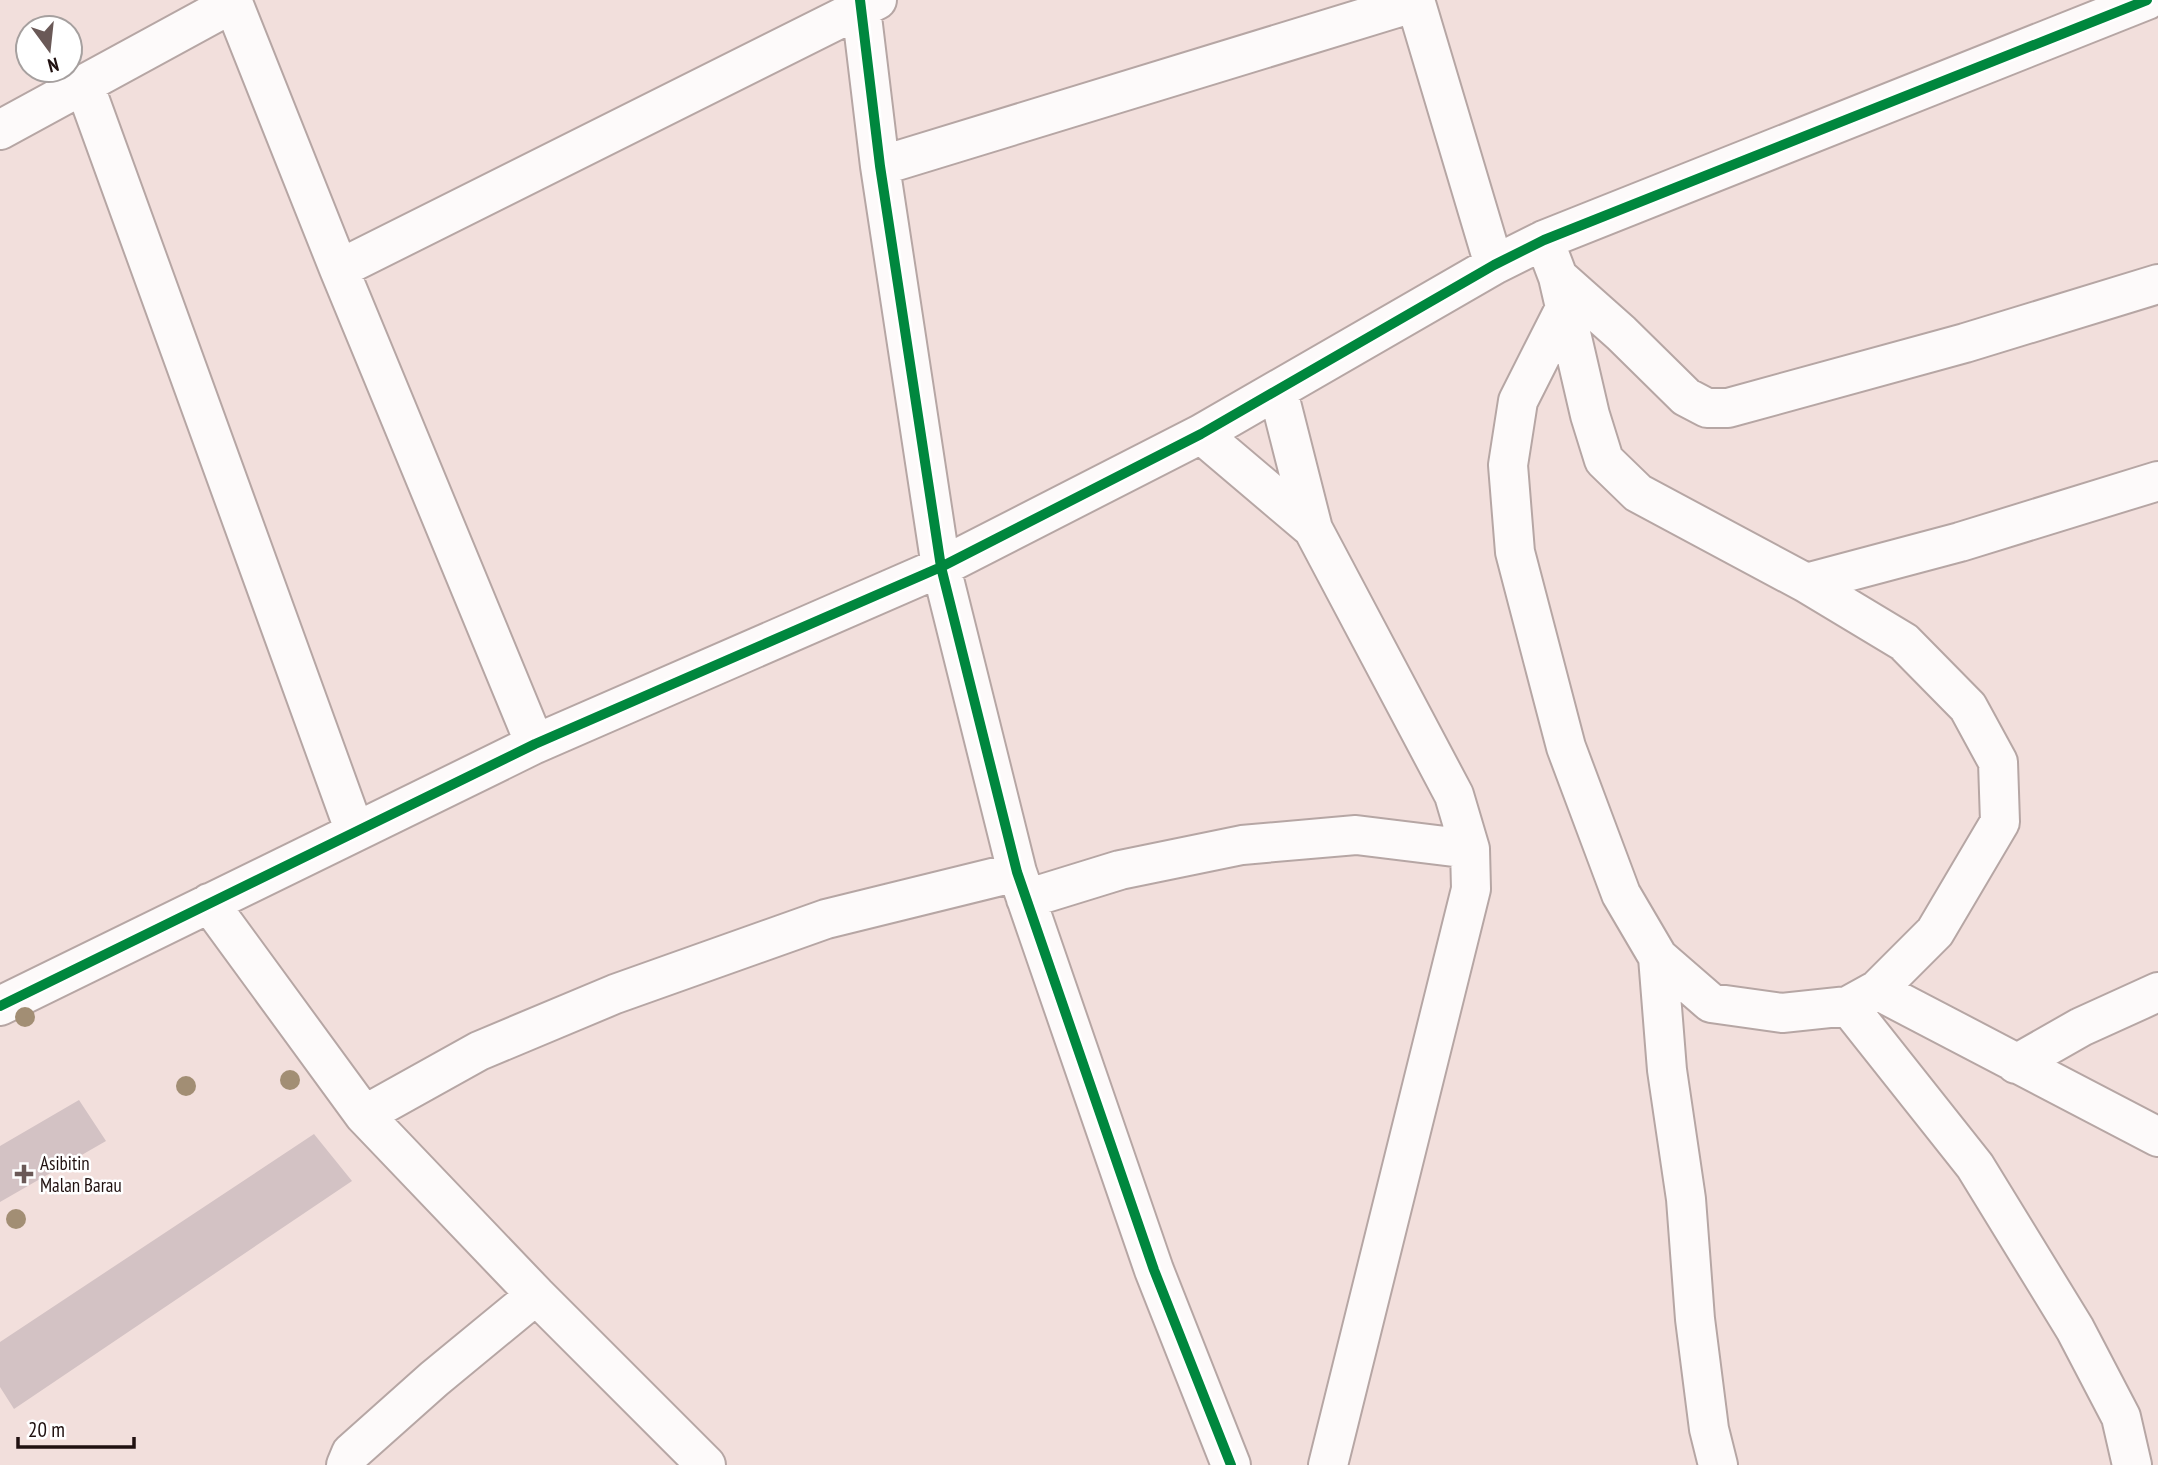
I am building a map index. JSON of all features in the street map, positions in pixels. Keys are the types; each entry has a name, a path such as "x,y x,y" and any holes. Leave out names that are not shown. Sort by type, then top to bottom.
{"street":[{"path":"0,1006 535,744 940,566 1201,434 1494,265 1544,240 2147,0"},
{"path":"0,130 233,1 339,269 535,744"},
{"path":"880,166 1416,1 1494,265"},
{"path":"339,269 866,2 880,166 940,566 1021,886 1154,1270 1231,1465"},
{"path":"84,84 355,832"},
{"path":"1544,240 1561,293 1590,415 1604,460 1638,493 1806,583 1904,642 1968,707 1998,762 2000,822 1935,932 1863,998 1782,1013 1712,1003 1658,957 1621,894 1566,747 1515,552 1508,465 1518,401 1561,293"},
{"path":"1561,293 1621,333 1686,397 1707,408 1728,408 1965,344 2158,284"},
{"path":"1278,391 1313,529 1454,795 1470,849 1471,889 1328,1465"},
{"path":"1201,434 1313,529"},
{"path":"1806,583 1959,542 2158,481"},
{"path":"364,1115 479,1051 615,994 826,919 1120,870 1242,845 1356,835 1470,849"},
{"path":"209,903 364,1115 536,1295 706,1465"},
{"path":"1658,957 1667,1070 1686,1199 1695,1319 1709,1429 1718,1465"},
{"path":"2016,1063 2081,1027 2158,992"},
{"path":"1863,998 2016,1063 2158,1137"},
{"path":"1863,998 1975,1166 2075,1329 2121,1417 2132,1465"},
{"path":"346,1465 351,1454 361,1444 434,1379 536,1295"}],"building":[{"name":"Asibitin Malan Barau","path":"79,1100 106,1141 0,1202 0,1146"},
{"path":"314,1134 352,1181 14,1409 0,1387 0,1342"}],"cycle path":[{"path":"860,0 880,166 941,567 1017,872 1154,1270 1231,1465"},
{"path":"0,1006 535,744 941,567 1201,434 1494,265 1544,240 2147,0"}],"place":[{"name":"Asibitin Malan Barau","path":"24,1174"}]}
